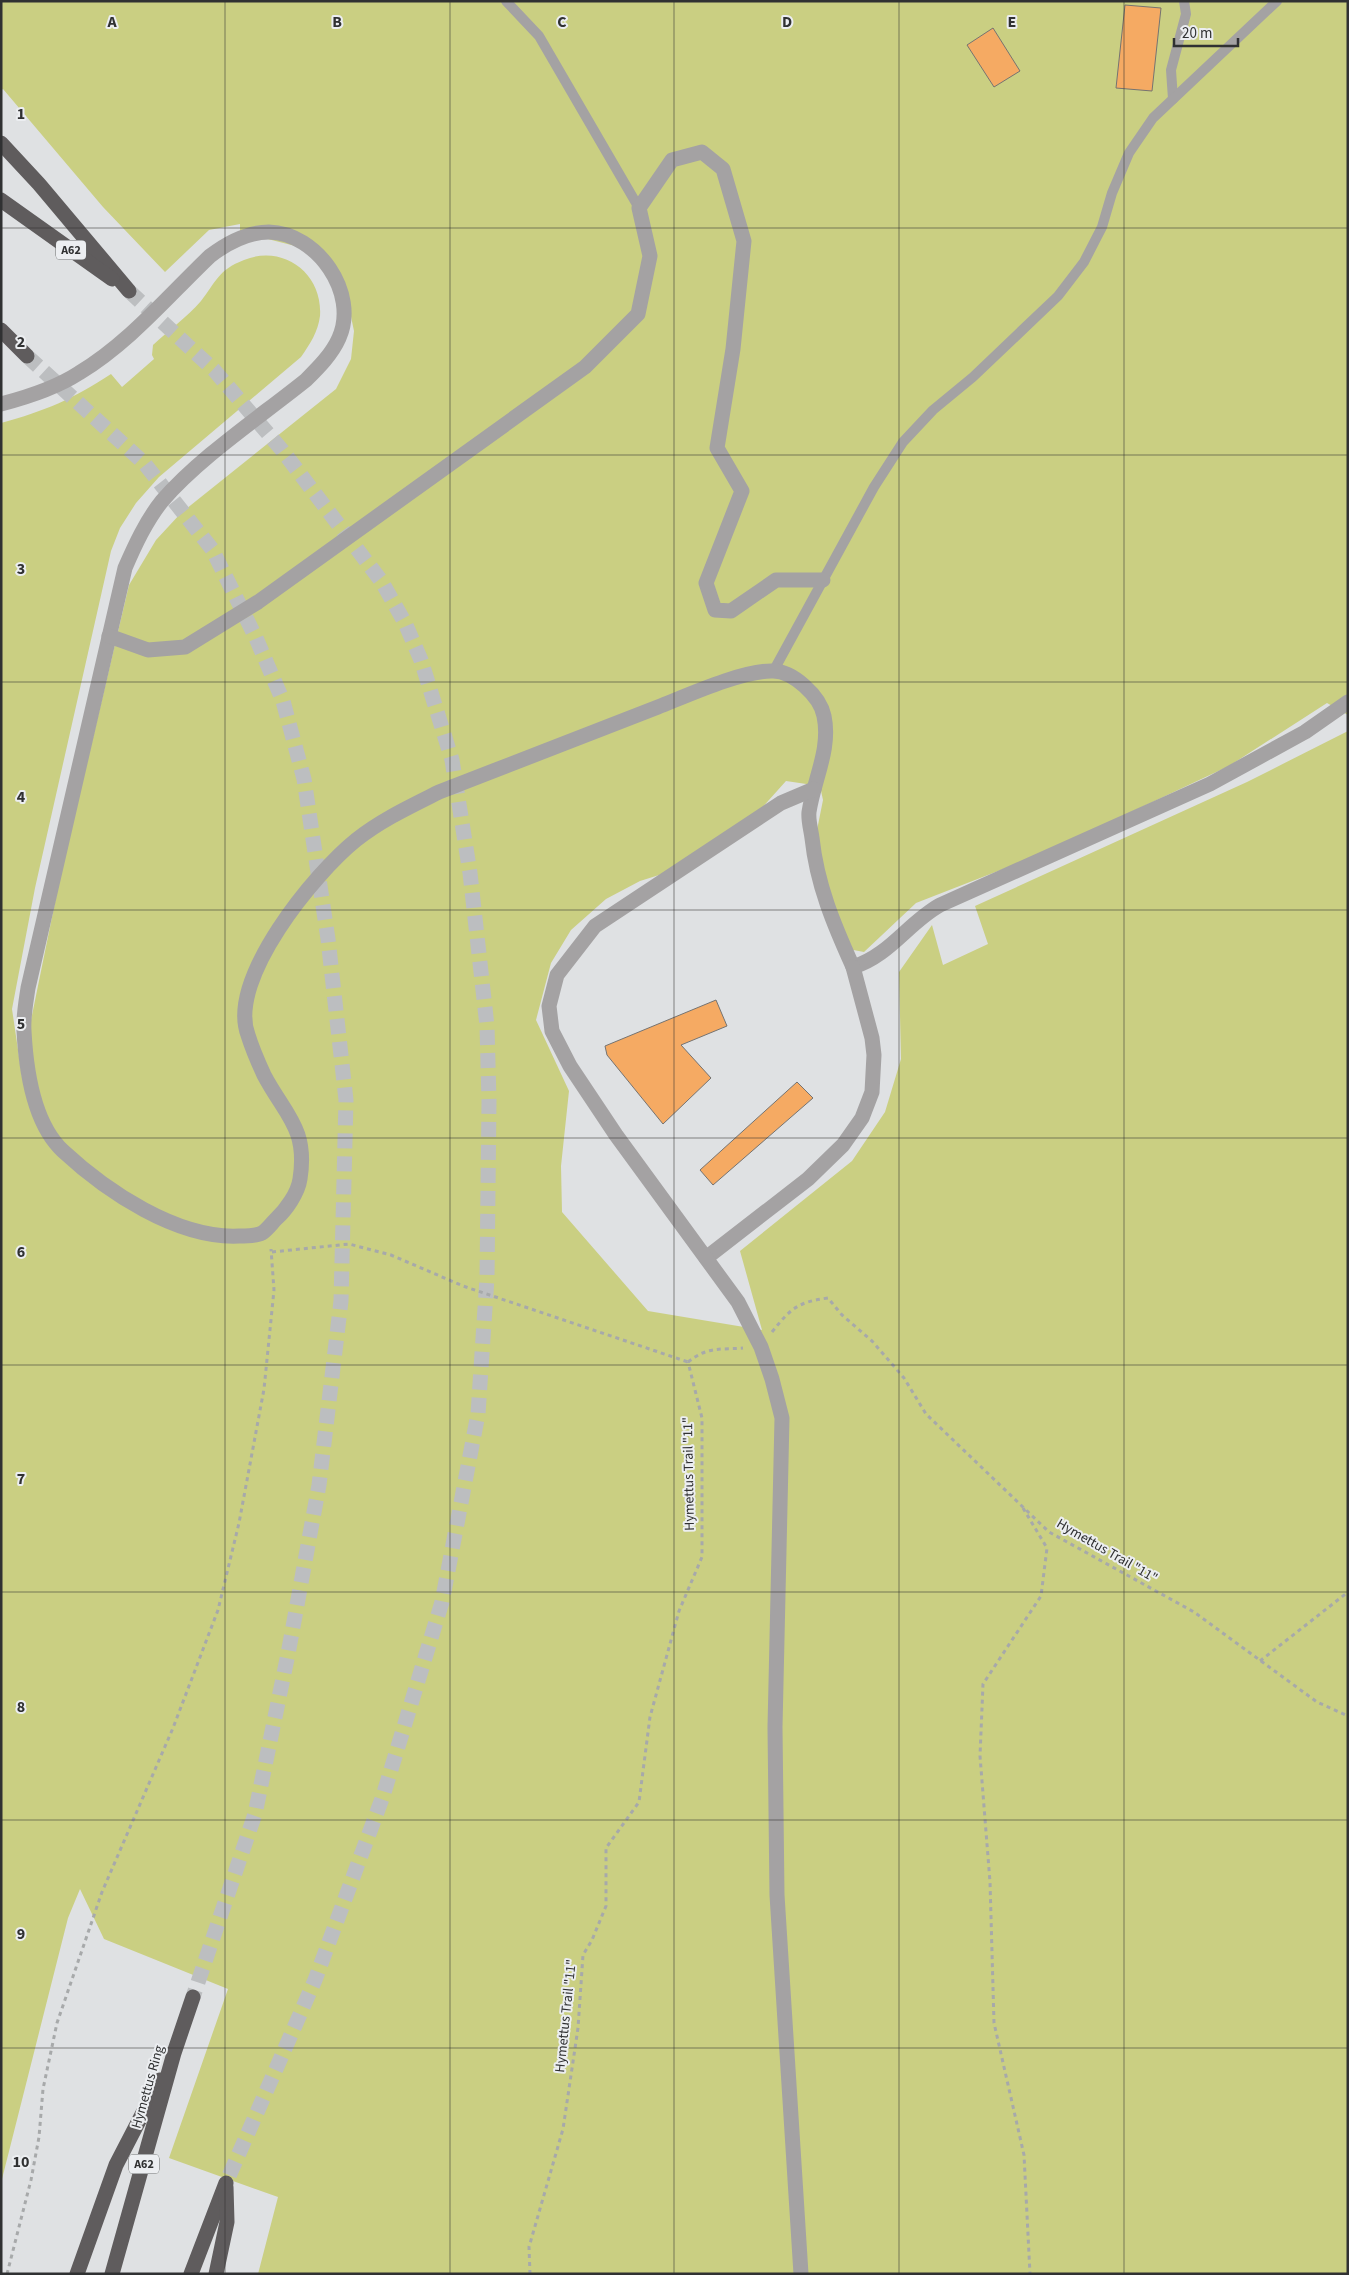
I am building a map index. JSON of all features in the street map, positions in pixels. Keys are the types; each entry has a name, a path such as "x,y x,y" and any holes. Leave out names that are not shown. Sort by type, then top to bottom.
{"highway":[{"name":"Α62","path":"1,143 39,184 129,291 1,200"},
{"path":"1,330 27,356 1,338"},
{"name":"Hymettus Ring","path":"112,2274 174,2053 193,1997"},
{"path":"77,2274 116,2165 174,2053"},
{"path":"191,2274 226,2183 227,2222 216,2274"}],"street":[{"path":"109,636 148,650 185,647 258,602 585,367 638,314 650,256 639,208 672,160 702,152 724,169 744,241 733,349 717,448 742,491 706,583 715,610 731,611 776,580 822,580"},
{"path":"1,404 56,385 96,362 124,339 210,256 226,244 241,238 269,232 293,237 317,254 339,285 343,300 343,323 340,337 322,365 306,380 193,470 161,502 135,544 124,568 28,988 24,1029 30,1088 46,1128 60,1149 100,1183 140,1207 180,1225 223,1237 262,1233 284,1212 300,1182 302,1149 296,1125 265,1075 246,1032 244,1008 253,975 282,924 312,883 357,839 403,810 439,792 699,691 752,674 774,670 797,680 816,698 824,715 826,744 809,814 818,876 828,909 853,967 872,1038 874,1055 872,1092 862,1118 844,1145 808,1179 706,1258"},
{"path":"853,967 878,957 921,918 936,908 1210,784 1305,732 1348,702"},
{"path":"801,2274 777,1896 775,1726 782,1418 761,1347 738,1302 616,1135 570,1066 552,1031 549,1006 557,975 595,926 781,803 814,788"}],"lane":[{"path":"506,1 539,36 639,208"},
{"path":"1173,99 1172,70 1186,14 1184,1"},
{"path":"774,670 874,488 903,442 933,410 973,377 1058,296 1084,262 1102,226 1112,193 1129,153 1153,118 1277,1"}],"path":[{"path":"6,2274 31,2180 39,2137 43,2089 57,2023 102,1892 169,1737 218,1610 239,1523 264,1389 274,1290 272,1252 262,1233"},
{"path":"272,1252 349,1244 391,1255 463,1286 688,1362 695,1356 725,1347 740,1349 761,1347"},
{"name":"Hymettus Trail \"11\"","path":"761,1347 788,1312 807,1301 828,1298 842,1315 872,1340 904,1378 926,1414 1049,1532 1194,1612 1317,1702 1348,1716"},
{"name":"Hymettus Trail \"11\"","path":"530,2274 529,2247 563,2129 578,2028 583,1955 592,1940 606,1906 606,1848 639,1802 650,1717 679,1611 702,1557 702,1418 688,1362"},
{"path":"1020,1504 1047,1548 1041,1596 983,1684 980,1756 990,1882 994,2023 1024,2155 1030,2274"},
{"path":"1260,1661 1348,1592"}],"green space":[{"path":"1,1 1348,1 1348,715 1327,703 1229,766 1042,854 916,903 864,952 843,948 816,835 823,800 820,786 786,781 751,820 691,865 640,881 606,899 571,930 551,963 536,1020 569,1091 561,1166 562,1212 648,1311 762,1330 740,1251 852,1161 885,1112 901,1059 899,972 932,925 943,965 988,944 975,906 1247,782 1348,731 1348,2274 258,2274 278,2197 169,2158 228,1989 104,1939 80,1889 68,1918 1,2183 1,423 58,403 84,391 111,374 122,387 154,359 152,355 153,345 196,307 223,272 244,260 259,256 273,256 286,259 308,275 315,287 319,301 319,322 313,338 301,357 159,477 136,503 120,528 111,551 35,888 12,1009 22,1077 30,1025 61,873 129,585 156,540 181,513 336,389 351,359 354,331 349,307 307,249 240,232 240,224 209,230 165,272 103,207 3,89 1,90"}],"building":[{"path":"1125,5 1161,8 1152,91 1116,88"},
{"path":"993,28 1020,71 994,87 967,45"},
{"path":"716,1000 727,1026 681,1045 711,1078 663,1124 607,1055 605,1046"},
{"path":"797,1082 813,1098 713,1185 700,1170"}],"tunnel":[{"path":"129,291 214,370 282,450 382,582 405,623 421,660 452,760 470,873 487,1026 489,1101 487,1278 478,1414 442,1602 383,1796 315,1980 226,2183"},
{"path":"27,356 144,463 212,549 256,638 283,701 304,779 328,939 346,1100 341,1301 319,1485 288,1654 255,1814 193,1997"}]}
